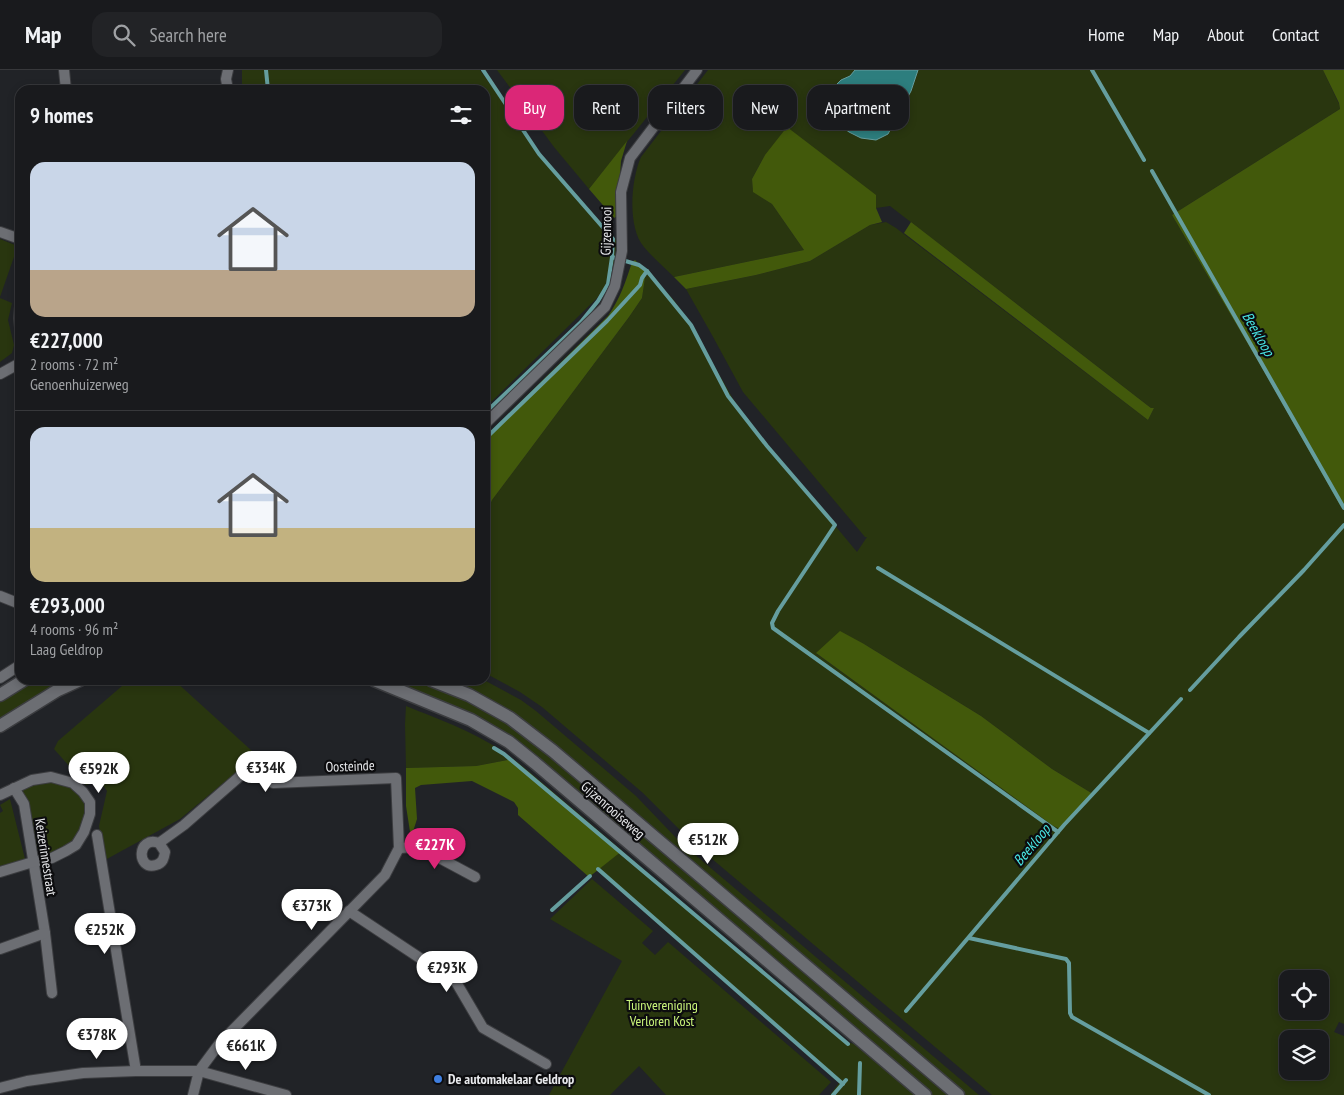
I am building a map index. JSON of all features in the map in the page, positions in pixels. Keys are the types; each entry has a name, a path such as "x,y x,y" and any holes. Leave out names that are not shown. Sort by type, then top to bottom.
{"main road":[{"path":"0,696 16,685"},
{"path":"0,726 69,685"},
{"name":"Gijzenrooiseweg","path":"386,685 471,720 509,742 925,1095"},
{"name":"Gijzenrooiseweg","path":"444,685 469,695 510,718 553,752 958,1095"}],"street":[{"path":"64,70 66,85"},
{"path":"227,85 228,70"},
{"name":"Gijzenrooi","path":"490,419 605,307 614,286 622,250 621,192 630,158 697,70"},
{"path":"0,232 15,237"},
{"path":"0,374 15,366"},
{"path":"0,596 15,602"},
{"path":"0,678 15,668"},
{"name":"Oosteinde","path":"159,843 184,825 246,770 258,769 266,774 273,783 396,778 399,848"},
{"path":"0,795 32,780 51,777 73,783 90,802 90,814 84,832 76,845 52,858 0,872"},
{"name":"Keizerinnestraat","path":"14,788 24,804 52,993"},
{"path":"97,835 136,1071"},
{"path":"193,1095 199,1071 219,1044 385,875 399,848 419,847 475,877"},
{"path":"349,911 456,982 483,1028 546,1064"},
{"path":"0,949 44,933"},
{"path":"0,1088 28,1081 83,1073 199,1071 286,1095"}],"green space":[{"path":"242,70 480,70 505,105 505,130 523,130 540,153 617,241 614,263 604,288 597,298 490,403 490,85 242,85"},
{"path":"497,70 685,70 673,85 648,85 648,116 638,128 638,85 574,85 574,130 637,130 589,189 541,130 564,130 564,85 508,85"},
{"path":"708,70 855,70 850,76 841,80 873,85 807,85 807,130 909,130 909,91 911,91 918,70 1323,70 1340,109 1172,215 1341,507 1344,508 1344,1024 1339,1022 1334,1032 1344,1036 1344,1095 992,1095 692,842 643,793 542,707 520,692 490,676 490,505 492,500 642,298 646,271 673,299 688,320 740,411 857,552 867,537 865,537 743,392 686,289 756,275 810,261 870,225 886,222 1148,420 1154,408 1147,405 890,206 876,208 765,155 752,179 753,191 772,204 804,250 674,277 655,259 639,239 635,228 632,203 635,178 641,157 662,130 723,130 723,85 696,85","holes":["864,644 981,716 1052,769 1093,794 1052,825 817,654"]},
{"path":"1323,70 1344,70 1344,508 1341,507 1172,215 1340,109"},
{"path":"785,130 791,130 876,195 876,208 882,222 870,225 810,261 756,275 686,289 674,277 804,250 772,204 753,192 752,179 765,155"},
{"path":"627,141 621,161 617,216 614,218 589,189"},
{"path":"911,222 1147,405 1154,408 1148,420 904,233"},
{"path":"0,239 15,245 15,254 0,297"},
{"path":"635,260 646,271 642,298 492,500 490,505 490,432 608,316 625,283 632,262"},
{"path":"0,298 12,303 8,320 14,345 12,353 0,362"},
{"path":"840,631 981,716 1052,769 1093,794 1062,830 1052,825 816,653"},
{"path":"490,683 521,700 536,711 636,796 680,842 979,1095 964,1095 525,722 452,685 490,685"},
{"path":"27,685 57,685 0,720 0,702"},
{"path":"123,685 179,685 252,751 245,765 180,819 105,860 99,826 107,791 100,781 86,785 54,749 58,741"},
{"path":"394,685 433,685 468,699 503,717 952,1095 932,1095 539,761"},
{"path":"406,706 475,735 513,759 476,766 406,768"},
{"path":"513,759 622,851 589,877 518,815 518,808 514,802 472,781 421,785 415,788 417,819 411,838 406,806 406,768 476,766"},
{"path":"48,781 69,786 84,800 86,806 85,822 72,844 39,858 28,802 21,789"},
{"path":"10,799 25,859 0,867 0,813 3,811 0,805"},
{"path":"622,851 843,1041 854,1044 866,1051 917,1095 830,1095 841,1080 598,869"},
{"name":"Tuinvereniging Verloren Kost","path":"592,879 653,931 642,943 655,955 668,942 831,1082 819,1095 666,1095 639,1066 610,1095 549,1095 622,961 550,919"}],"water":[{"path":"855,70 918,70 909,95 909,85 836,85 841,80 850,76"},
{"path":"846,130 890,130 888,134 876,140 861,138"}],"waterway":[{"path":"266,70 268,85"},
{"path":"483,70 539,154 613,239 612,257"},
{"name":"Beekloop","path":"1092,70 1144,160"},
{"name":"Beekloop","path":"1152,171 1344,508"},
{"path":"490,408 581,322 598,301 608,284 612,257 639,265 647,271 691,325 728,396 767,446 835,525 778,611 772,623 773,628 1058,832"},
{"path":"490,434 607,321 640,285 647,271"},
{"name":"Beekloop","path":"1190,690 1344,525"},
{"path":"878,568 1149,733"},
{"name":"Beekloop","path":"906,1011 1064,825 1181,699"},
{"path":"494,748 504,754 848,1044"},
{"path":"598,869 843,1084"},
{"path":"552,910 590,876"},
{"path":"969,938 1066,959 1069,963 1070,1013 1072,1017 1209,1095"},
{"name":"Beekloop","path":"859,1095 860,1063"},
{"path":"833,1095 846,1080"}],"place":[{"name":"De automakelaar Geldrop","path":"438,1079"}]}
